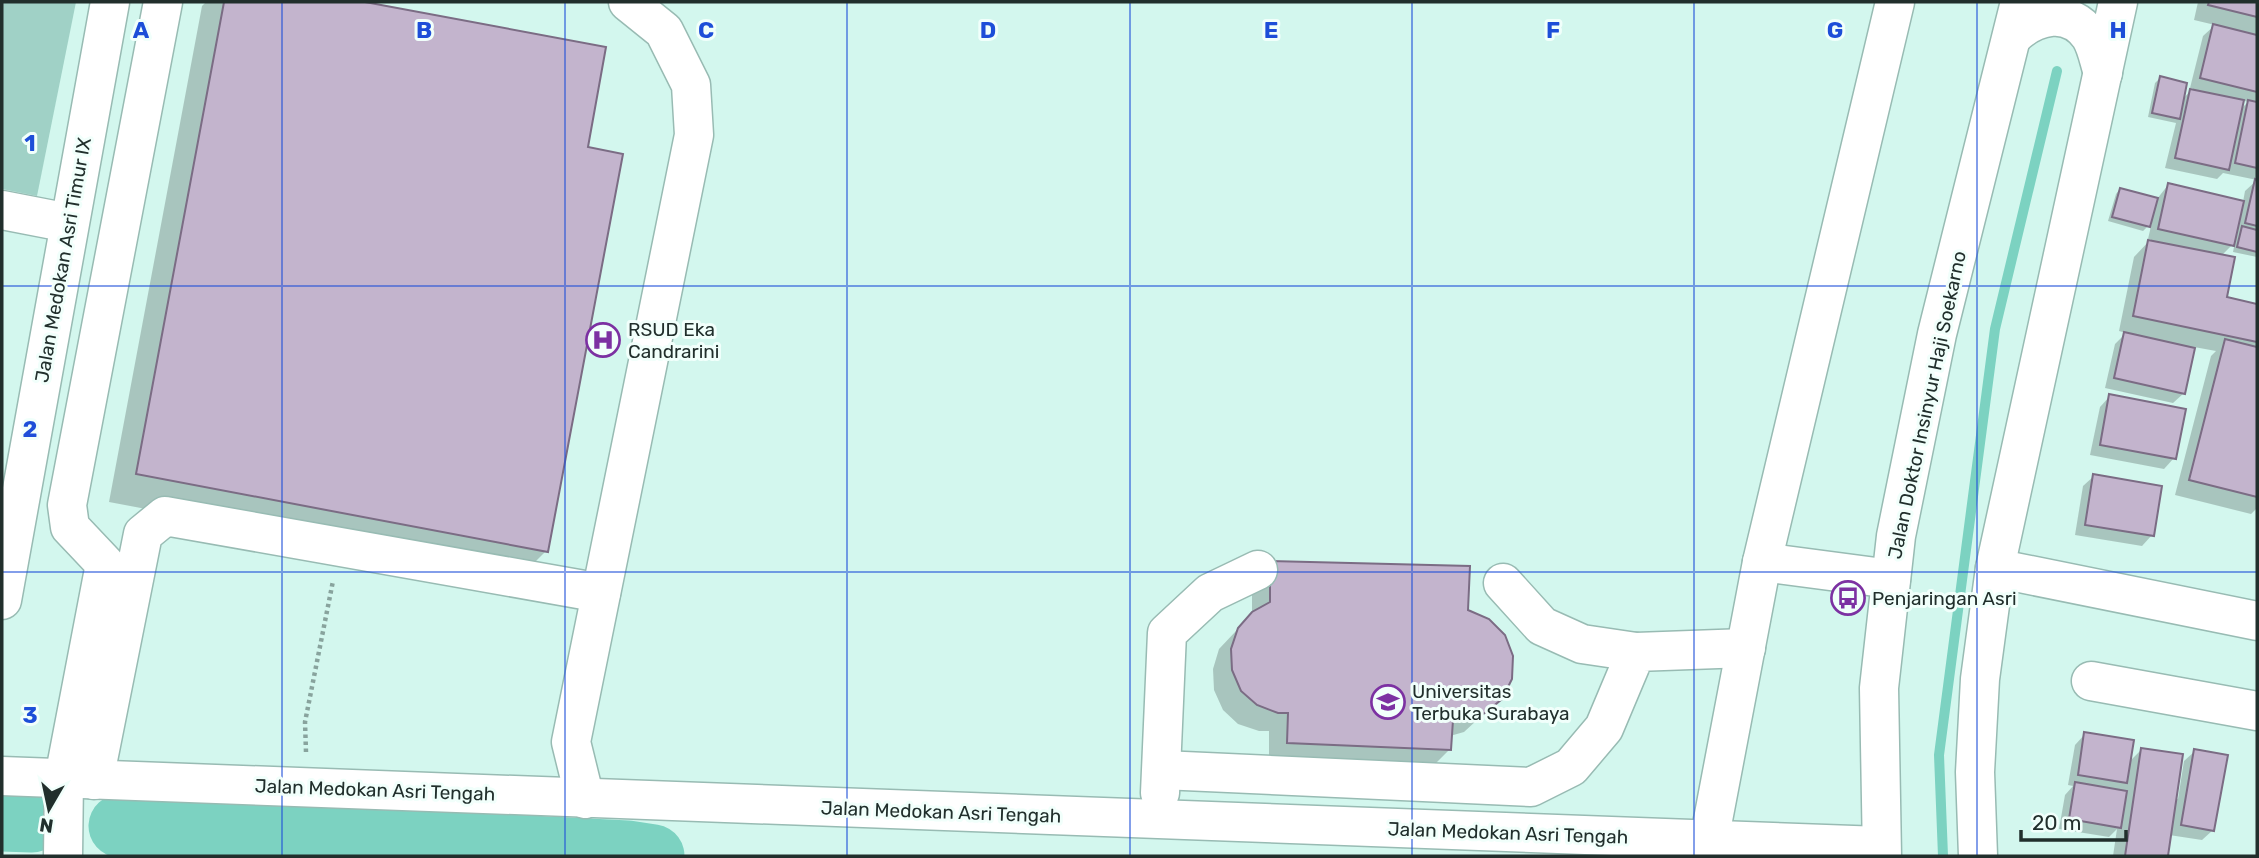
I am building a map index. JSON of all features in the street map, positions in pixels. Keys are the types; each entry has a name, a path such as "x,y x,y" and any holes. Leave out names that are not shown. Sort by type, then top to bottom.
{"street":[{"name":"Jalan Medokan Asri Timur IX","path":"2,600 13,480 69,223 110,2"},
{"path":"120,567 70,527 67,505 163,2"},
{"path":"585,799 571,741 694,135 691,85 664,31 628,2"},
{"path":"1709,841 1762,562 1895,2"},
{"path":"1978,856 1976,746 1980,679 1995,568 2118,2"},
{"path":"2016,19 2026,24 2042,17 2060,17 2077,24 2090,36 2103,73"},
{"name":"Jalan Doktor Insinyur Haji Soekarno","path":"1882,851 1879,688 1896,536 1937,334 2016,19"},
{"path":"2,210 69,223"},
{"path":"63,856 120,567 143,534 165,516 601,593"},
{"path":"1762,562 1891,579"},
{"path":"1995,568 2257,621"},
{"path":"1158,820 1167,633 1210,593 1258,570"},
{"path":"1503,583 1542,626 1582,643 1636,652 1745,648"},
{"path":"1162,770 1531,787 1571,767 1604,727 1636,652"},
{"path":"2091,681 2257,711"},
{"name":"Jalan Medokan Asri Tengah","path":"2,776 1709,841 1882,851"}],"path":[{"path":"306,788 305,722 340,547"}],"green space":[{"path":"2,2 76,2 37,196 2,189"}],"building":[{"path":"224,2 365,2 606,47 588,147 623,154 548,552 136,474"},
{"path":"2209,2 2257,2 2257,17 2208,5"},
{"path":"2213,24 2257,35 2257,92 2200,78"},
{"path":"2160,76 2187,83 2180,119 2152,113"},
{"path":"2190,89 2244,100 2229,170 2175,158"},
{"path":"2248,100 2257,102 2257,168 2235,163"},
{"path":"2255,179 2257,180 2257,226 2245,223"},
{"path":"2168,183 2244,201 2234,246 2158,229"},
{"path":"2120,188 2158,198 2150,227 2112,217"},
{"path":"2242,226 2257,230 2257,252 2237,247"},
{"path":"2148,240 2235,257 2227,297 2257,304 2257,342 2133,316"},
{"path":"2124,332 2195,348 2185,394 2114,378"},
{"path":"2225,339 2257,347 2257,497 2189,480"},
{"path":"2109,394 2186,409 2176,459 2100,445"},
{"path":"2093,474 2162,486 2154,536 2085,525"},
{"path":"1270,561 1470,566 1468,610 1489,619 1505,635 1513,656 1512,679 1502,699 1485,713 1464,720 1453,720 1451,750 1287,743 1288,713 1278,713 1257,705 1241,691 1232,670 1231,649 1238,628 1252,612 1270,602"},
{"path":"2084,732 2134,740 2127,783 2078,775"},
{"path":"2141,748 2183,754 2168,856 2125,856"},
{"path":"2194,749 2228,755 2214,831 2181,825"},
{"path":"2075,782 2127,791 2121,828 2069,819"}],"waterway":[{"path":"1943,856 1939,755 1995,329 2057,71"},
{"path":"2,820 32,821"},
{"path":"120,826 627,852 653,856"}],"place":[{"name":"RSUD Eka Candrarini","path":"603,340"},
{"name":"Penjaringan Asri","path":"1848,598"},
{"name":"Universitas Terbuka Surabaya","path":"1388,702"}]}
